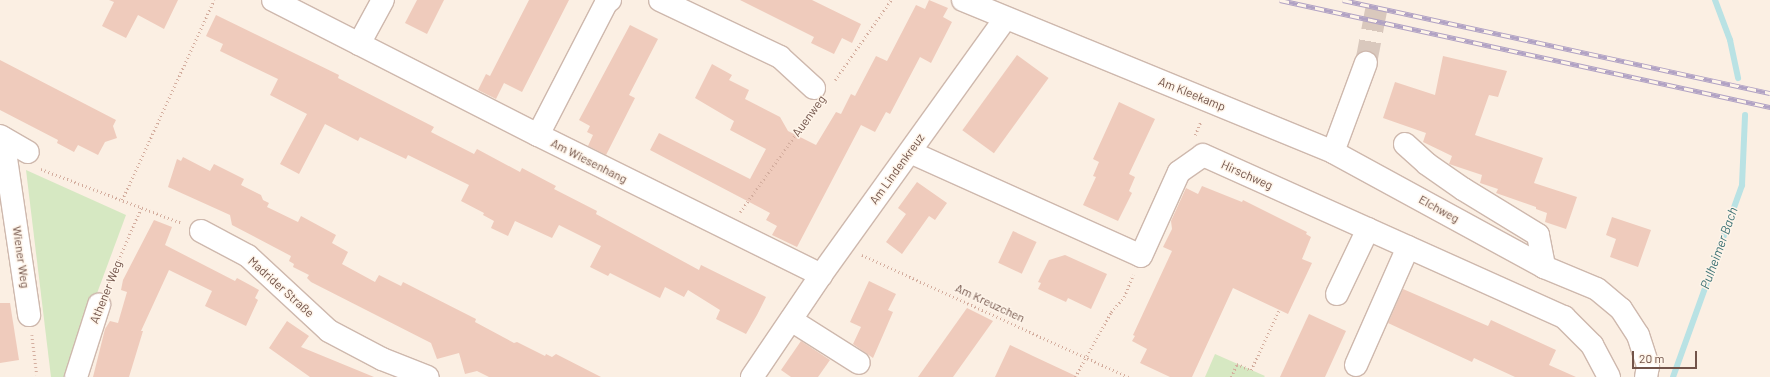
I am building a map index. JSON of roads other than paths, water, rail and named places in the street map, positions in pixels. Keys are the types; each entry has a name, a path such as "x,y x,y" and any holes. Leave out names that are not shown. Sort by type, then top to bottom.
{"street":[{"name":"Am Wiesenhang","path":"273,0 538,136 727,230 822,275"},
{"path":"359,44 383,0"},
{"path":"538,136 606,3 610,0"},
{"name":"Auenweg","path":"660,0 780,57 821,92"},
{"name":"Am Kleekamp","path":"963,0 1005,19 1333,152"},
{"name":"Am Lindenkreuz","path":"752,377 822,275 1005,19"},
{"path":"1333,152 1366,63"},
{"path":"1,137 28,152"},
{"name":"Wiener Weg","path":"1,137 29,315"},
{"path":"1405,144 1427,164 1457,185 1538,235 1544,267"},
{"name":"Hirschweg","path":"910,152 1140,256 1179,172 1203,155 1564,317 1592,345 1609,377"},
{"name":"Elchweg","path":"1333,152 1544,267 1597,289 1621,309 1638,335 1648,366 1646,377"},
{"path":"1337,294 1368,229"},
{"name":"Madrider Straße","path":"201,230 248,256 329,331 382,359 428,377"},
{"path":"1356,364 1408,247"},
{"name":"Athener Weg","path":"76,377 99,305"},
{"path":"791,320 859,363"}],"waterway":[{"name":"Pulheimer Bach","path":"1715,0 1730,40 1738,78"},
{"name":"Pulheimer Bach","path":"1673,377 1742,185 1745,115"}],"tunnel":[{"path":"1366,63 1378,0"}],"railway":[{"path":"1280,0 1770,107"},
{"path":"1343,0 1770,93"}]}
